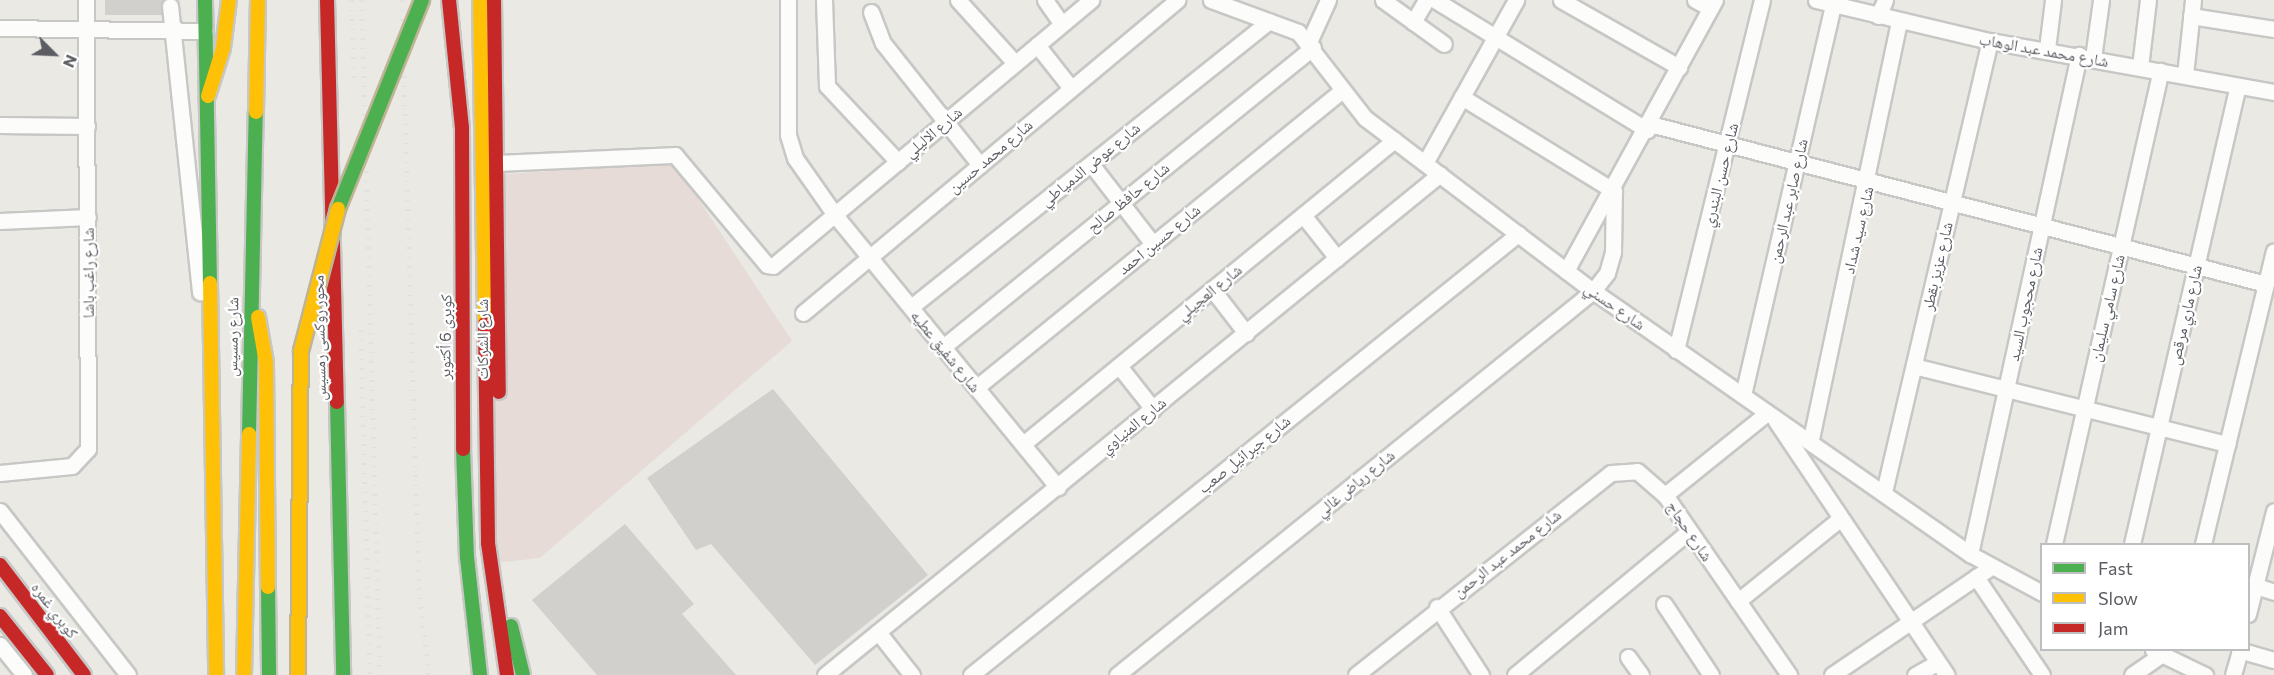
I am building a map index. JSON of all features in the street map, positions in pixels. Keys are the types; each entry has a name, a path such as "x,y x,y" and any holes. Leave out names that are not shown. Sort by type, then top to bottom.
{"main road":[{"name":"شارع رمسيس","path":"205,0 214,423 216,675"},
{"path":"208,96 224,48 229,0"},
{"name":"شارع رمسيس","path":"244,675 249,287 258,0"},
{"name":"محور روكسى رمسيس","path":"327,0 344,675"},
{"path":"298,675 301,351 330,228 422,0"},
{"name":"كوبرى 6 أكتوبر","path":"449,0 462,127 461,408 467,557 480,675"},
{"path":"480,0 488,543 507,675"},
{"name":"شارع الشركات","path":"487,0 494,522 498,595 516,675"},
{"name":"شارع الشركات","path":"494,0 498,163 500,565 523,675"},
{"path":"249,287 266,363 269,675"},
{"name":"كوبري غمره","path":"0,565 84,675"},
{"path":"0,616 47,675"}],"street":[{"name":"شارع راغب باشا","path":"0,473 72,466 88,449 86,0"},
{"name":"شارع شفيق عطيه","path":"788,0 789,144 835,215 1058,487"},
{"path":"824,0 827,86 898,162"},
{"path":"958,0 1015,63"},
{"path":"1045,0 1062,24"},
{"name":"شارع الاليلي","path":"498,163 675,155 767,265 775,265 1091,0"},
{"name":"شارع محمد حسين","path":"803,313 1177,0"},
{"name":"شارع حسني","path":"1211,0 1269,21 1311,44 1341,91 1365,118 1566,271 1770,415 1811,439 1970,554 2040,592"},
{"path":"1311,44 1328,0"},
{"path":"1383,0 1444,44"},
{"path":"1413,22 1426,0"},
{"path":"1436,0 1648,127 1727,144 2266,284"},
{"path":"1425,163 1516,0"},
{"path":"1561,0 1679,67"},
{"path":"1566,271 1614,191 1712,4 1695,0"},
{"name":"شارع حسن البندري","path":"1676,350 1762,0"},
{"name":"شارع محمد عبد الوهاب","path":"1816,0 1833,6 1990,41 2047,49 2274,92"},
{"path":"1878,16 1885,0"},
{"path":"2047,49 2053,0"},
{"name":"شارع محجوب السيد","path":"1970,554 2042,226 2102,0"},
{"path":"2139,67 2148,0"},
{"path":"2185,75 2193,0"},
{"path":"170,6 214,423"},
{"name":"شارع صابر عبد الرحمن","path":"1743,395 1833,6"},
{"path":"871,12 883,43 980,165"},
{"path":"2191,16 2274,29"},
{"name":"شارع عوض الدمياطي","path":"911,307 1269,21"},
{"name":"شارع سيد شداد","path":"1811,439 1869,182 1899,21"},
{"path":"0,28 205,31"},
{"name":"شارع عزيز بقطر","path":"1884,492 1990,41"},
{"name":"شارع حافظ صالح","path":"944,347 1311,44"},
{"path":"1037,45 1071,88"},
{"name":"شارع سامي سليمان","path":"2054,543 2161,71"},
{"name":"شارع ماري مرقص","path":"2132,543 2238,86"},
{"name":"شارع حسين احمد","path":"976,387 1341,91"},
{"path":"1462,97 1614,191"},
{"path":"0,125 87,126"},
{"name":"شارع العجيلي","path":"1023,444 1395,140"},
{"path":"1091,164 1153,244"},
{"name":"شارع المنياوي","path":"825,675 1440,174"},
{"name":"شارع رياض غالي","path":"1117,675 1593,291 1607,273 1613,252 1614,191"},
{"path":"1303,215 1337,258"},
{"path":"0,221 88,217"},
{"name":"شارع جبرائيل صعب","path":"971,675 1518,234"},
{"path":"2203,543 2274,251"},
{"path":"1212,289 1246,333"},
{"path":"1119,366 1153,409"},
{"path":"1914,366 2227,444"},
{"path":"1770,415 1942,669 1915,675"},
{"name":"شارع حجاج","path":"1770,415 1665,495 1789,675"},
{"name":"شارع محمد عبد الرحمن","path":"1356,675 1437,607 1611,473 1637,471 1665,495"},
{"path":"0,511 128,675"},
{"path":"2250,607 2274,512"},
{"path":"1738,601 1841,518"},
{"path":"1515,675 1689,531"},
{"path":"1832,675 1991,567"},
{"path":"1976,577 2042,675"},
{"path":"2256,586 2274,592"},
{"path":"1664,604 1711,675"},
{"path":"1437,607 1482,675"},
{"path":"878,632 912,675"},
{"path":"0,645 24,675"},
{"path":"2233,675 2240,651"},
{"path":"2243,651 2274,660"},
{"path":"2132,675 2167,653 2205,675"},
{"path":"1628,657 1641,675"}],"shaded area":[{"path":"674,162 792,341 540,558 485,564 479,176"}],"building":[{"path":"105,0 163,0 163,15 105,15"},
{"path":"773,389 928,575 815,665 711,544 696,550 647,478"},
{"path":"625,524 694,604 682,614 736,675 597,675 532,600"}],"railway":[{"path":"352,0 354,78"},
{"path":"362,0 380,675"},
{"path":"402,0 419,588 429,675"},
{"path":"361,330 370,675"}],"traffic: fast":[{"path":"205,0 210,283"},
{"path":"338,209 422,0"},
{"path":"249,434 256,112"},
{"path":"337,402 343,675"},
{"path":"463,449 467,557 480,675"},
{"path":"268,587 269,675"},
{"path":"511,626 523,675"}],"traffic: slow":[{"path":"208,96 223,48 229,0"},
{"path":"256,112 258,0"},
{"path":"480,0 485,324"},
{"path":"298,675 301,351 338,209"},
{"path":"210,283 216,675"},
{"path":"258,317 266,363 268,587"},
{"path":"244,675 249,434"}],"traffic: jam":[{"path":"327,0 337,402"},
{"path":"449,0 462,127 463,449"},
{"path":"494,0 499,392"},
{"path":"485,324 488,543 507,675"},
{"path":"0,565 84,675"},
{"path":"0,616 47,675"}]}
